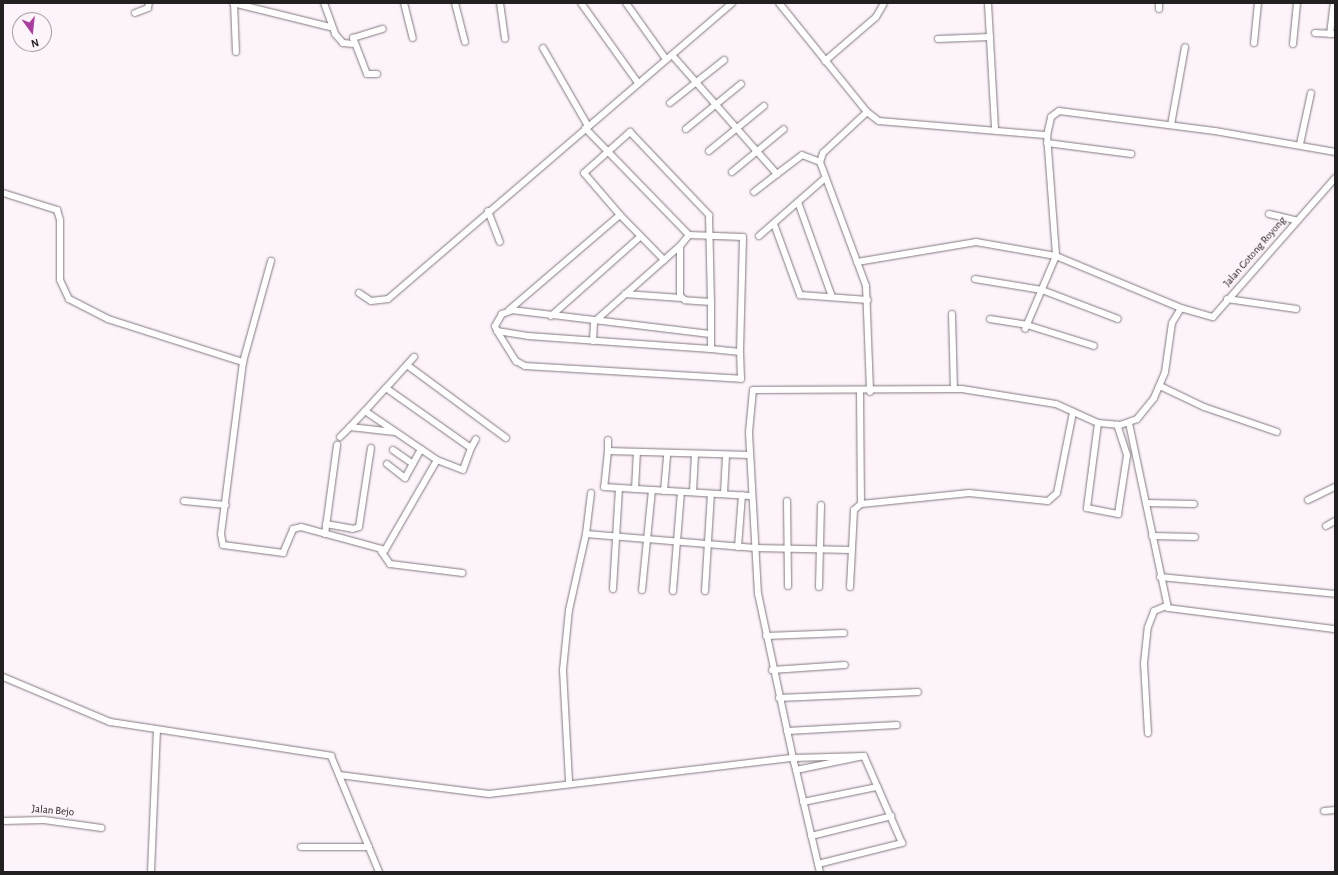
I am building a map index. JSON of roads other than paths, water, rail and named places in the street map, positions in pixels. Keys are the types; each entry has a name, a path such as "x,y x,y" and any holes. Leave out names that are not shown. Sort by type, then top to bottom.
{"street":[{"path":"135,13 148,8 149,3"},
{"path":"236,52 234,3 330,27"},
{"path":"324,3 330,27 343,43 354,44"},
{"path":"404,3 413,38"},
{"path":"455,3 465,42"},
{"path":"500,3 505,39"},
{"path":"580,3 638,83"},
{"path":"626,3 666,59"},
{"path":"359,294 371,301 388,299 488,211 732,3"},
{"path":"779,3 867,112 879,121 1048,134"},
{"path":"825,61 876,17 884,3"},
{"path":"988,3 995,129"},
{"path":"1254,43 1258,3"},
{"path":"1293,44 1297,3"},
{"path":"1315,33 1332,34 1334,3"},
{"path":"377,74 367,74 354,44 353,37 383,29"},
{"path":"938,39 990,37"},
{"path":"1171,125 1185,47"},
{"path":"543,48 586,127 606,152 689,235 739,234 744,241 740,352 742,376 737,381 525,366 516,361 497,331 497,320 620,215"},
{"path":"672,54 777,174"},
{"path":"670,103 724,60"},
{"path":"686,129 741,84"},
{"path":"1300,144 1311,93"},
{"path":"709,151 764,106"},
{"path":"1026,327 1056,256 1047,143 1050,117 1059,111 1171,125 1300,144 1335,152"},
{"path":"867,112 823,153 820,162 857,262 868,300 870,392"},
{"path":"732,172 784,130"},
{"path":"664,260 620,215 584,174 606,152 631,132 708,212 711,349"},
{"path":"1047,143 1131,154"},
{"path":"754,192 802,155 820,162"},
{"path":"758,236 774,224 825,178"},
{"name":"Jalan Gotong Royong","path":"1181,308 1213,317 1296,220 1335,178"},
{"path":"3,193 57,210 60,220 60,280 69,299 108,319 243,362"},
{"path":"798,202 832,297"},
{"path":"488,211 500,242"},
{"path":"1269,214 1296,220"},
{"path":"774,224 798,292 868,300"},
{"path":"593,341 594,322 680,246 689,235"},
{"path":"551,316 641,236"},
{"path":"820,872 772,670 766,636 755,548 752,496 750,455 753,390 870,392 954,389 1049,403 1098,423 1117,425 1129,423 1142,414 1160,386 1172,323 1181,308 1056,256 971,241 857,262"},
{"path":"680,246 681,298"},
{"path":"271,261 243,362 221,540 226,547 280,554 287,549 293,529 301,527 381,551 390,564 462,573"},
{"path":"975,279 1042,290 1118,319"},
{"path":"625,294 681,298 711,302"},
{"path":"1227,299 1296,309"},
{"path":"509,310 594,322 710,334"},
{"path":"952,314 954,389"},
{"path":"990,319 1026,327 1094,346"},
{"path":"497,331 593,341 740,352"},
{"path":"340,437 414,358"},
{"path":"407,365 506,438"},
{"path":"1160,386 1204,407 1277,432"},
{"path":"386,388 471,448"},
{"path":"860,391 861,504"},
{"path":"365,411 437,460 463,470 476,439"},
{"path":"850,587 854,510 861,504 969,493 1048,501 1057,493 1073,412"},
{"path":"1098,423 1087,508 1118,514 1126,455 1117,425"},
{"path":"1129,423 1166,606"},
{"path":"350,427 396,433"},
{"path":"608,440 604,487 752,496"},
{"path":"325,534 337,445"},
{"path":"326,524 353,529 361,524 371,448"},
{"path":"387,464 405,478 421,449"},
{"path":"393,450 413,464"},
{"path":"608,451 695,455 750,455"},
{"path":"635,489 637,453"},
{"path":"664,491 667,454"},
{"path":"693,492 695,455"},
{"path":"724,494 726,455"},
{"path":"381,551 391,544 437,460"},
{"path":"1308,500 1335,487"},
{"path":"613,589 618,536 619,488"},
{"path":"642,590 652,490"},
{"path":"673,591 681,492"},
{"path":"569,782 562,670 569,610 586,534 591,493"},
{"path":"705,591 711,494"},
{"path":"738,547 742,496"},
{"path":"184,501 226,505"},
{"path":"787,502 788,586"},
{"path":"1146,503 1194,504"},
{"path":"819,587 821,505"},
{"path":"1326,526 1335,521"},
{"path":"586,534 676,543 738,547 787,547 851,550"},
{"path":"1152,536 1195,537"},
{"path":"1160,577 1335,594"},
{"path":"1148,733 1144,663 1148,626 1154,611 1166,606 1187,612 1335,629"},
{"path":"766,636 844,633"},
{"path":"772,670 845,665"},
{"path":"3,677 92,717 157,731 326,754 331,756 340,774 379,872"},
{"path":"779,698 918,692"},
{"path":"787,731 896,724"},
{"path":"151,872 157,731"},
{"path":"340,774 489,794 569,782 793,758 864,756"},
{"path":"796,770 864,756"},
{"path":"818,864 899,845 903,839 864,756"},
{"path":"804,802 877,786"},
{"path":"1324,811 1335,810"},
{"path":"812,836 892,816"},
{"name":"Jalan Bejo","path":"3,821 44,820 101,828"},
{"path":"301,847 369,847"}]}
